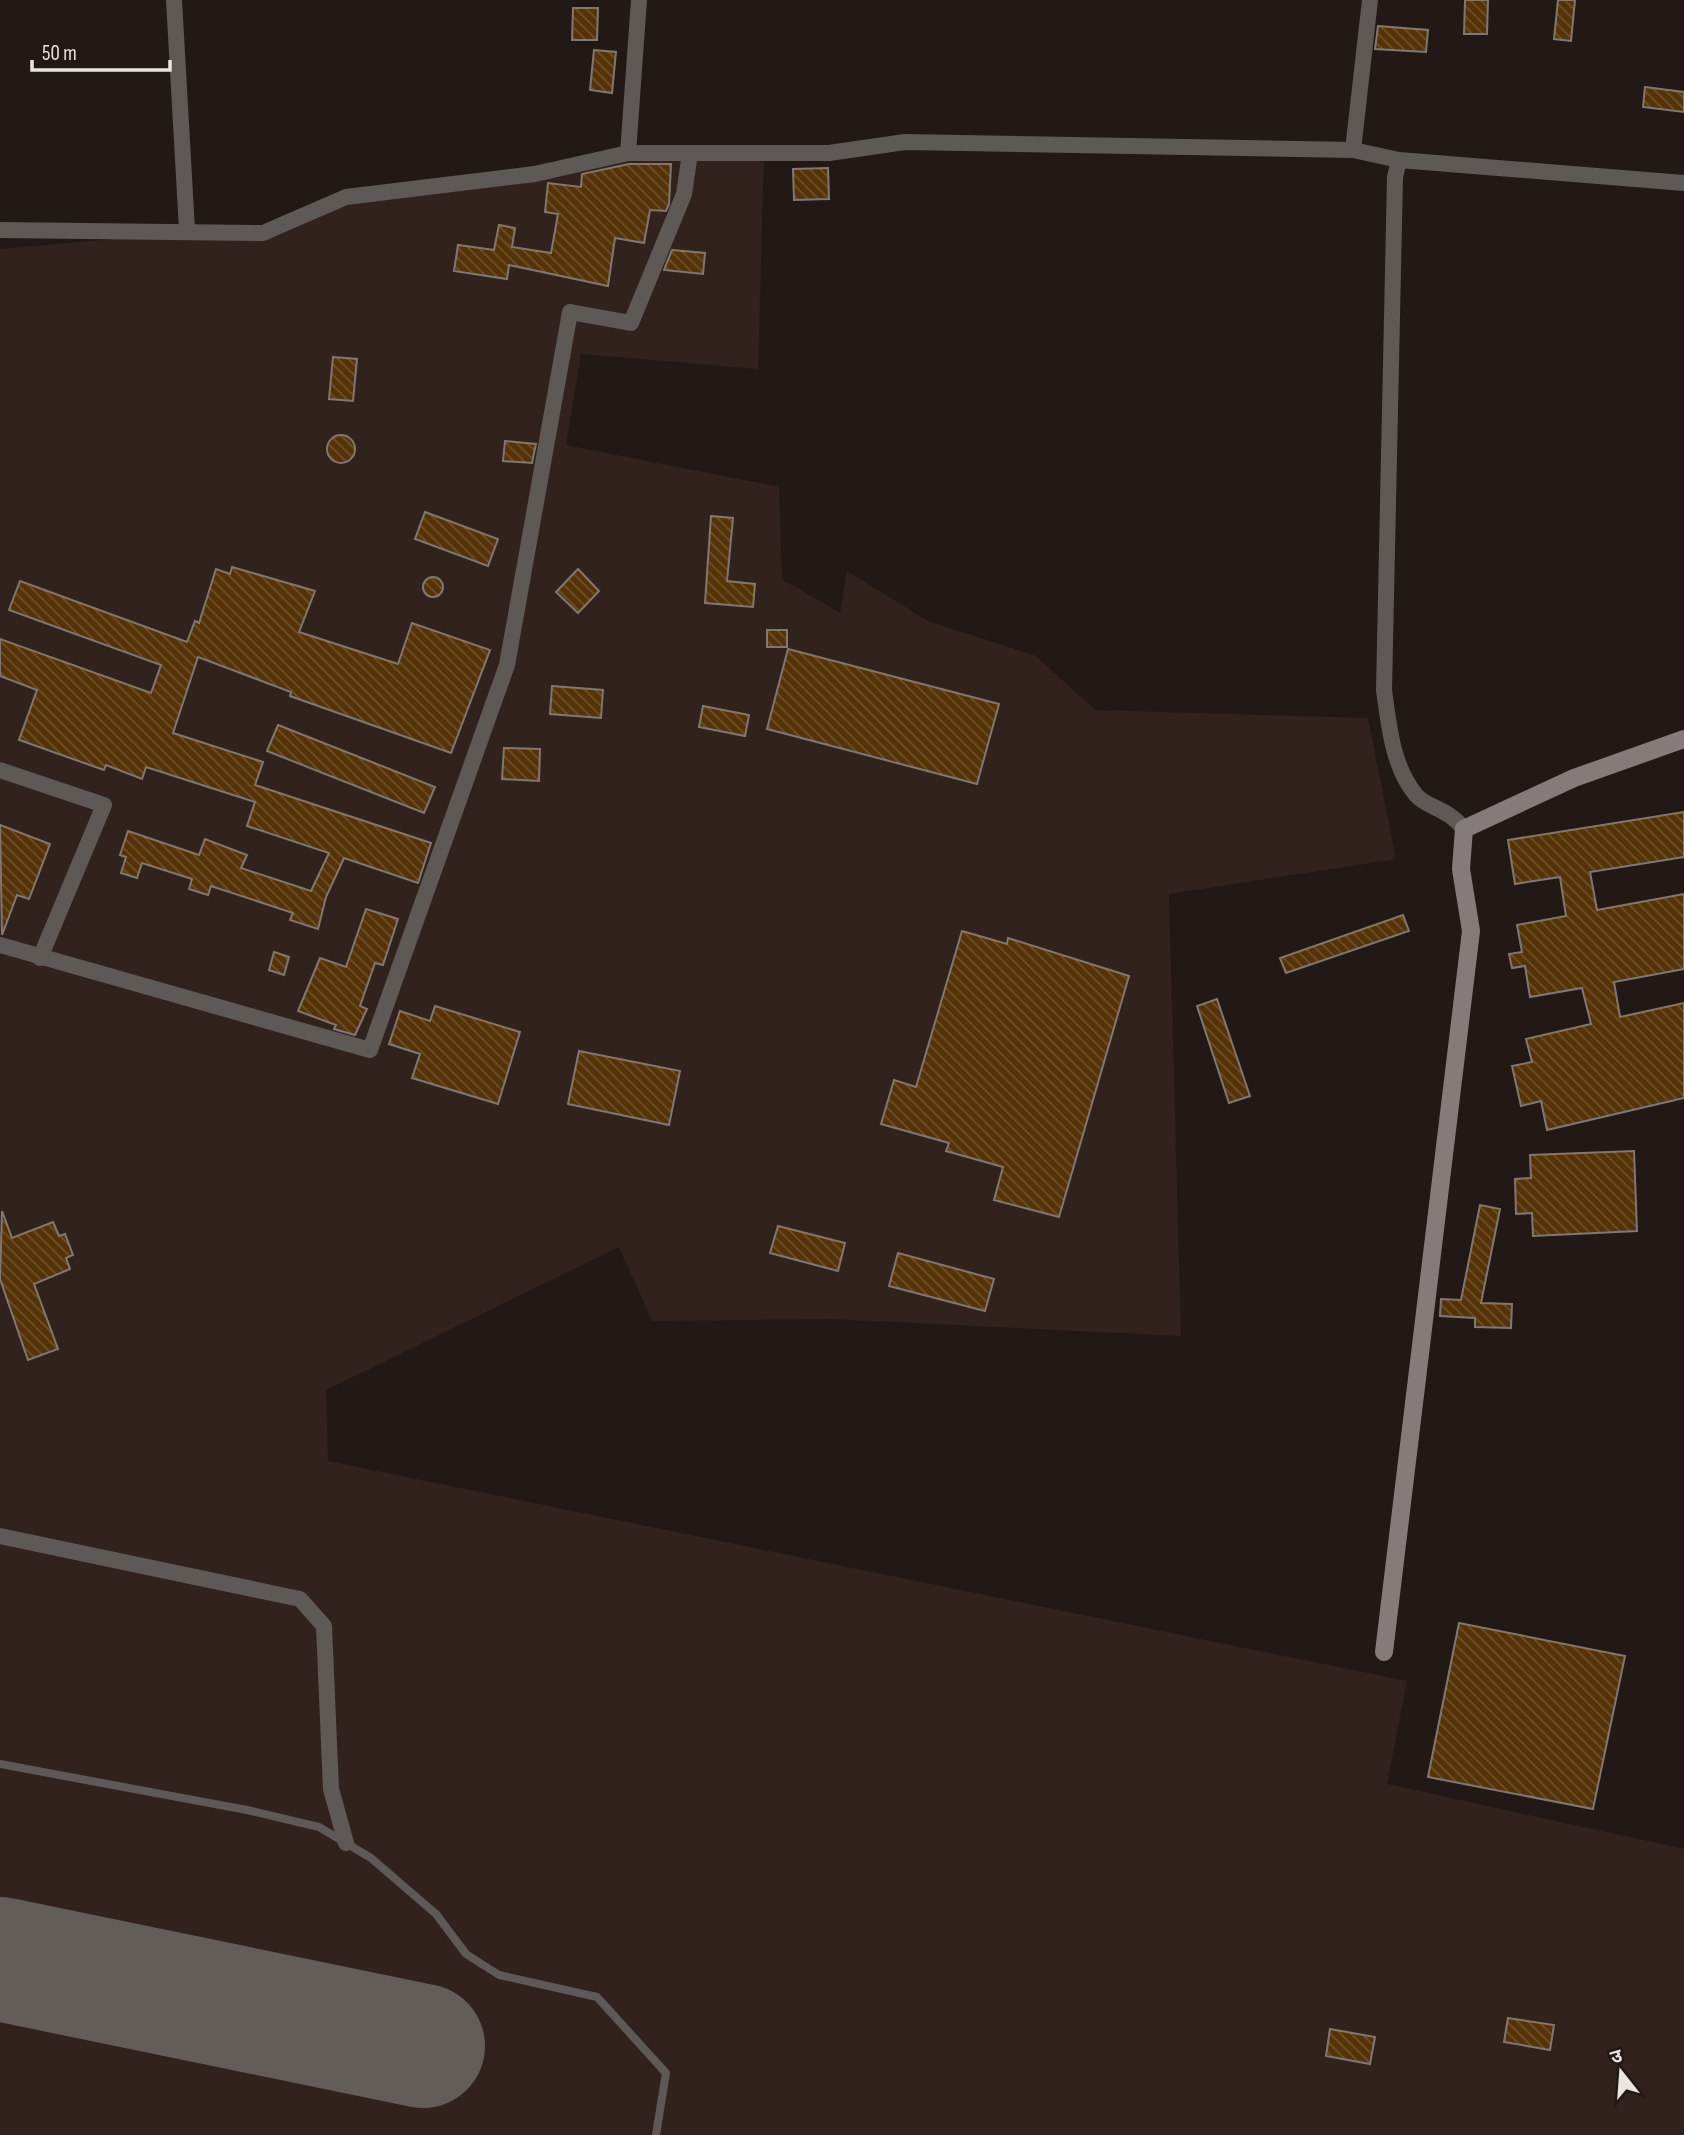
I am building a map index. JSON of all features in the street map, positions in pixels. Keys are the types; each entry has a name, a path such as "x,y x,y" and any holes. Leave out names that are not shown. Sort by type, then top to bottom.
{"street":[{"path":"174,0 187,230"},
{"path":"628,153 639,0"},
{"path":"1353,150 1370,0"},
{"path":"0,230 187,230 263,233 346,197 535,174 628,153 830,153 905,142 1353,150 1399,160 1684,183"},
{"path":"0,945 370,1050 507,665 570,312 631,323 684,194 690,153"},
{"path":"1384,1652 1471,931 1461,869 1464,829 1453,815 1416,796 1393,750 1384,690 1395,177 1399,160"},
{"path":"1464,829 1574,778 1684,739"},
{"path":"0,770 104,805 40,958"},
{"path":"0,1536 300,1599 324,1626 331,1789 346,1843"}],"lane":[{"path":"0,1764 247,1810 319,1827 372,1858 436,1914 466,1954 499,1975 597,1997 666,2073 656,2135"}],"shaded area":[{"path":"631,154 764,156 758,369 581,354 566,445 779,487 782,579 840,613 847,571 928,621 1036,656 1095,710 1368,718 1396,859 1169,894 1181,1336 833,1319 652,1321 619,1247 326,1390 328,1461 1407,1681 1387,1784 1684,1849 1684,2135 0,2135 0,249 276,225 346,190 463,182 543,163"}],"building":[{"path":"1465,0 1488,0 1487,34 1464,34"},
{"path":"1558,0 1575,0 1571,41 1554,39"},
{"path":"573,8 598,8 597,40 572,40"},
{"path":"1378,26 1428,30 1426,52 1375,49"},
{"path":"594,50 616,52 612,93 590,90"},
{"path":"1645,87 1684,92 1684,112 1643,107"},
{"path":"629,164 671,164 669,204 666,211 650,210 644,243 615,238 608,286 509,265 507,279 454,271 458,245 494,250 499,225 515,228 512,247 551,253 558,214 545,212 548,183 581,187 582,174"},
{"path":"828,168 829,199 794,200 793,169"},
{"path":"672,250 705,253 703,274 664,270"},
{"path":"333,357 357,359 353,401 329,399"},
{"path":"341,435 351,439 355,449 351,459 341,463 331,459 327,449 331,439"},
{"path":"505,441 536,444 532,463 503,461"},
{"path":"425,512 498,539 488,566 415,539"},
{"path":"711,516 733,518 727,581 755,584 753,607 705,603"},
{"path":"232,567 315,591 299,632 398,664 412,623 490,650 451,753 290,696 291,692 198,657 173,733 263,762 255,785 431,843 418,883 344,858 326,897 318,929 290,920 293,913 211,886 208,895 189,889 192,879 142,863 137,878 121,873 126,857 120,855 128,831 199,855 205,839 247,855 241,868 311,891 329,853 247,826 255,802 146,767 142,779 106,765 104,770 19,740 37,690 0,676 0,639 151,693 161,665 9,610 20,581 187,642 195,621 199,623 216,569 230,574"},
{"path":"578,569 599,591 578,613 556,592"},
{"path":"433,577 440,580 443,587 440,594 433,597 426,594 423,587 426,580"},
{"path":"767,630 787,630 787,647 767,647"},
{"path":"788,649 999,704 977,784 767,729"},
{"path":"552,686 603,690 601,718 550,714"},
{"path":"703,706 749,715 745,736 699,727"},
{"path":"278,725 435,787 424,813 267,751"},
{"path":"504,748 540,749 539,781 502,779"},
{"path":"1684,812 1684,857 1590,872 1597,910 1684,894 1684,969 1614,982 1620,1017 1684,1003 1684,1098 1547,1130 1541,1101 1521,1106 1512,1066 1532,1062 1526,1039 1591,1024 1582,988 1530,997 1525,966 1512,968 1509,954 1522,952 1517,925 1566,916 1560,877 1515,884 1508,840"},
{"path":"0,825 50,844 29,899 17,895 2,935"},
{"path":"366,909 398,919 383,965 375,963 360,1006 367,1009 355,1035 334,1029 336,1025 298,1011 320,958 346,967"},
{"path":"1403,915 1409,931 1286,973 1280,958"},
{"path":"962,931 1007,944 1008,938 1129,976 1059,1217 994,1200 1003,1167 946,1151 949,1143 881,1124 894,1080 916,1087"},
{"path":"274,952 289,957 284,975 269,970"},
{"path":"1217,999 1250,1096 1229,1103 1197,1006"},
{"path":"435,1006 520,1032 498,1104 412,1078 420,1054 389,1044 400,1011 430,1021"},
{"path":"579,1051 680,1071 669,1125 568,1104"},
{"path":"1634,1151 1637,1231 1533,1236 1532,1213 1516,1214 1515,1179 1531,1178 1530,1155"},
{"path":"1480,1205 1500,1209 1481,1303 1512,1304 1511,1328 1475,1327 1475,1318 1440,1316 1441,1299 1461,1300"},
{"path":"2,1211 12,1238 53,1222 59,1236 65,1234 73,1255 66,1258 70,1269 34,1284 58,1349 28,1360 0,1279"},
{"path":"778,1226 845,1243 838,1271 770,1253"},
{"path":"898,1253 994,1279 985,1311 889,1286"},
{"path":"1459,1623 1625,1656 1593,1809 1428,1777"},
{"path":"1508,2018 1554,2025 1550,2050 1504,2042"},
{"path":"1330,2029 1375,2037 1370,2064 1326,2056"}],"runway":[{"path":"0,1959 423,2046"}]}
